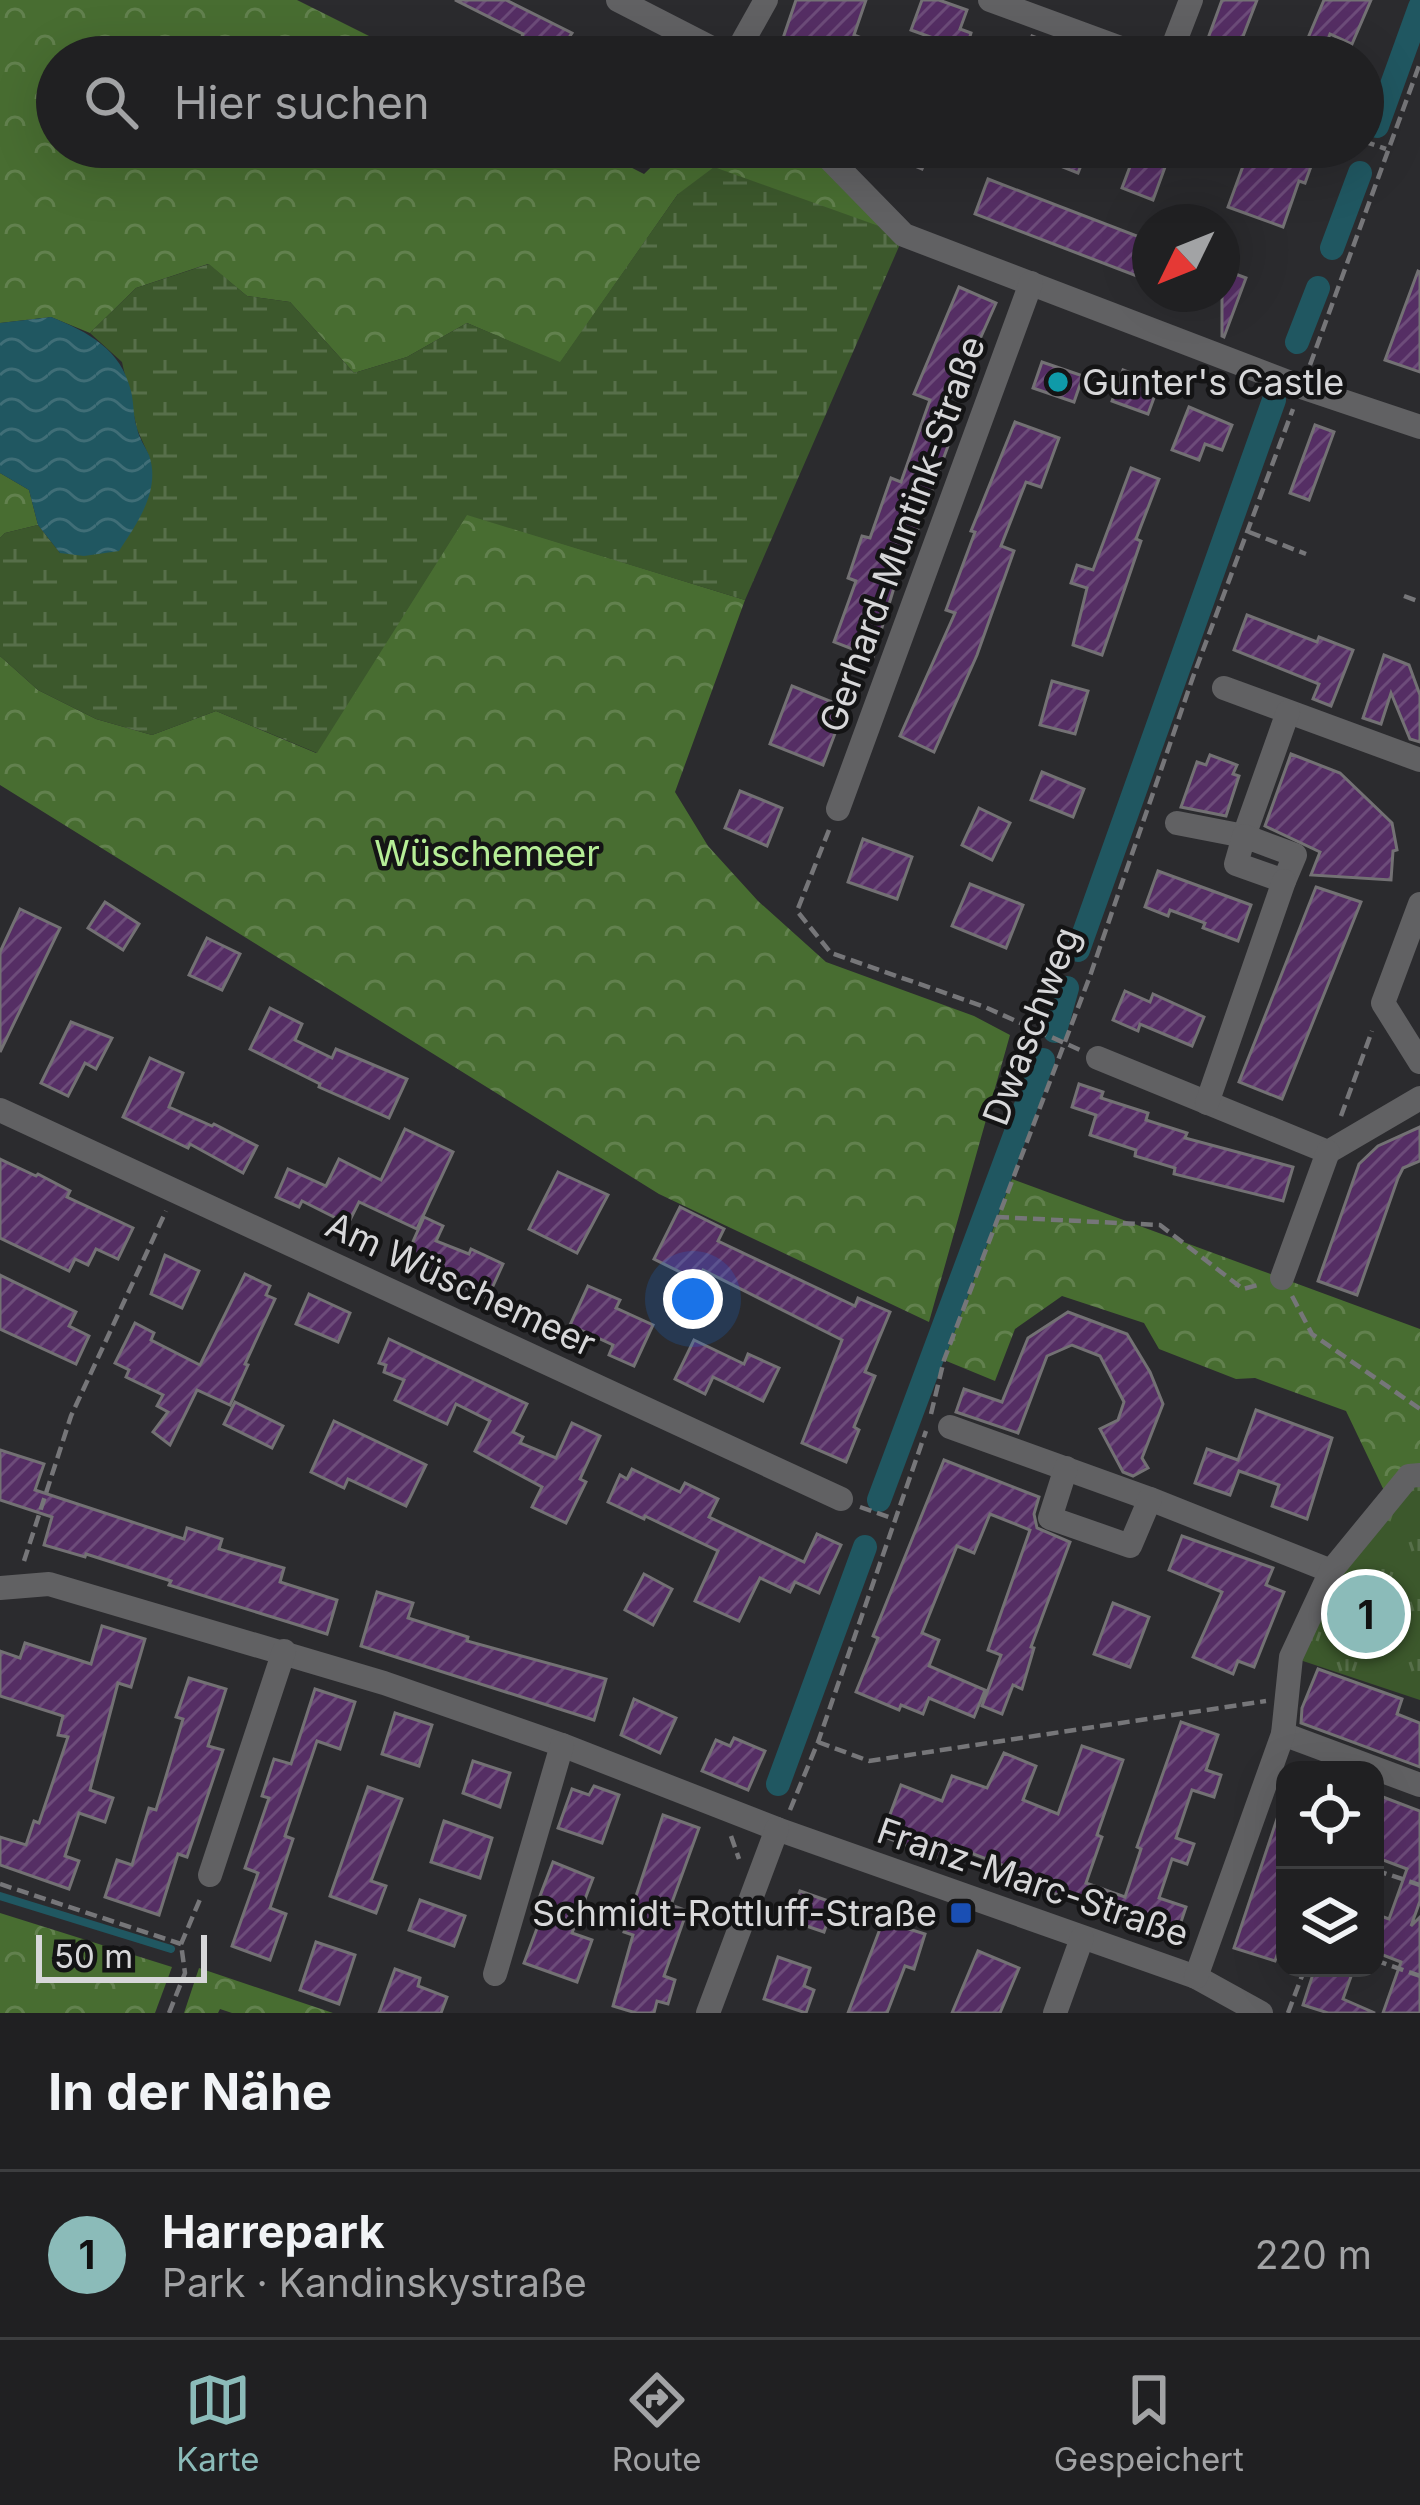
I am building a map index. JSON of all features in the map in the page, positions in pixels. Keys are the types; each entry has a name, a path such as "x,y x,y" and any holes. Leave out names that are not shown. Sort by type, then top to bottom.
{"street":[{"path":"618,0 689,36"},
{"path":"744,36 766,0"},
{"path":"990,0 1088,36"},
{"path":"1177,36 1191,0"},
{"path":"839,168 904,235 1420,428"},
{"name":"Gerhard-Muntink-Straße","path":"838,808 1031,283"},
{"path":"1224,688 1420,760"},
{"path":"1208,1103 1284,881 1236,864 1288,712"},
{"path":"1177,823 1244,836"},
{"path":"1420,904 1383,1003 1420,1062"},
{"path":"1098,1058 1328,1152"},
{"path":"1282,1278 1328,1152 1420,1098"},
{"name":"Am Wüschemeer","path":"0,1110 841,1499"},
{"path":"950,1427 1331,1571"},
{"path":"1066,1468 1050,1518 1130,1546 1150,1499"},
{"path":"1196,1977 1283,1734 1292,1657 1331,1571 1409,1476 1420,1475"},
{"path":"10,1586 50,1584 284,1651 562,1745 777,1829 708,2013"},
{"path":"210,1875 284,1651"},
{"path":"1283,1734 1420,1785"},
{"path":"495,1974 562,1745"},
{"name":"Franz-Marc-Straße","path":"777,1829 1196,1977 1261,2013"},
{"path":"1055,2013 1082,1938"}],"path":[{"name":"Dwaschweg","path":"1384,161 1420,63"},
{"path":"1384,149 1388,150"},
{"name":"Dwaschweg","path":"777,1829 793,1805 818,1742 930,1420 944,1360 1381,168"},
{"path":"1248,531 1306,554"},
{"path":"1404,596 1420,602"},
{"path":"838,808 797,910 831,953 985,1007 1098,1058"},
{"path":"1328,1152 1383,1003"},
{"path":"10,1586 71,1416 174,1191"},
{"path":"997,1217 1160,1225 1243,1289 1282,1278 1312,1334 1420,1409"},
{"path":"841,1499 894,1519"},
{"path":"818,1742 869,1761 1287,1698"},
{"path":"1384,1873 1420,1886"},
{"path":"169,2013 185,1973 181,1944 210,1875"},
{"path":"0,1883 181,1944"},
{"path":"1384,1963 1420,1976"},
{"path":"1288,2013 1302,1977"}],"green space":[{"path":"0,0 297,0 369,36 36,36 36,168 632,168 644,174 650,168 839,168 904,235 678,194 560,363 467,323 407,357 354,373 290,302 247,296 208,264 136,288 90,333 51,317 0,323"},
{"path":"717,168 904,235 745,600 467,515 317,753 216,711 152,735 96,719 38,690 0,656 0,538 38,525 60,553 149,456 137,429 122,362 90,333 136,288 209,264 247,296 290,302 354,373 407,357 467,323 560,362 678,194"},
{"path":"0,473 29,490 38,525 0,538"},
{"name":"Wüschemeer","path":"467,514 745,600 675,792 708,846 758,901 826,962 974,1016 1010,1035 929,1322 659,1194 0,785 0,656 38,690 96,719 152,735 216,711 316,753"},
{"path":"1012,1179 1420,1329 1420,1475 1389,1501 1346,1411 1255,1378 1236,1379 1159,1349 1144,1323 1062,1296 1015,1329 995,1381 944,1360"},
{"path":"1420,1475 1420,1700 1291,1657 1331,1571"},
{"path":"0,1913 172,1967 155,2013 0,2013"},
{"path":"199,1968 333,2013 220,2009 218,2013 184,2013"}],"water":[{"path":"51,317 78,329 111,353 131,391 152,481 146,505 119,551 84,556 60,553 38,525 29,490 0,473 0,323"}],"building":[{"path":"455,0 506,0 572,33 523,34"},
{"path":"796,0 866,0 856,36 784,36"},
{"path":"922,0 939,0 967,10 960,29 971,33 928,36 911,30"},
{"path":"1222,0 1257,0 1243,36 1209,36"},
{"path":"1324,0 1371,0 1355,36 1309,36"},
{"path":"1130,168 1165,168 1153,200 1122,188"},
{"path":"1242,168 1310,168 1305,183 1299,181 1283,227 1240,211 1240,204 1229,204"},
{"path":"988,179 1132,234 1132,274 975,214"},
{"path":"1420,272 1420,372 1385,360"},
{"path":"959,287 996,303 980,339 974,337 938,430 952,435 915,537 910,535 873,657 834,642 856,581 848,578 862,536 870,538 891,478 901,482 930,400 914,394"},
{"path":"1222,312 1233,312 1224,337"},
{"name":"Gunter's Castle","path":"1042,362 1083,376 1074,402 1033,388"},
{"path":"1123,370 1159,384 1148,414 1112,401"},
{"path":"1189,407 1232,425 1222,450 1205,444 1199,460 1172,450"},
{"path":"1015,422 1059,438 1041,487 1026,482 1001,546 1014,551 977,655 934,752 900,736 955,613 946,610 975,532 971,531"},
{"path":"1315,425 1334,432 1309,500 1290,493"},
{"path":"1131,468 1159,479 1102,655 1073,645 1087,588 1071,583 1077,565 1093,570"},
{"path":"1247,615 1317,642 1319,637 1353,650 1331,706 1313,699 1319,684 1234,650"},
{"path":"1384,655 1409,665 1420,695 1420,742 1410,739 1391,693 1381,724 1363,718"},
{"path":"1052,681 1088,691 1075,734 1040,725"},
{"path":"792,686 845,707 823,765 770,744"},
{"path":"1291,754 1340,773 1392,823 1397,850 1393,851 1391,880 1311,875 1320,852 1265,826"},
{"path":"1210,755 1237,765 1233,774 1239,776 1226,816 1181,807 1197,762 1206,765"},
{"path":"1042,772 1084,789 1073,817 1031,800"},
{"path":"740,791 782,808 767,846 725,828"},
{"path":"979,808 1010,823 992,860 962,845"},
{"path":"863,839 912,857 897,899 848,882"},
{"path":"1158,871 1251,905 1238,941 1170,910 1168,916 1145,907"},
{"path":"970,884 1023,905 1006,948 952,926"},
{"path":"1316,887 1361,902 1282,1099 1239,1082"},
{"path":"105,902 139,924 123,950 88,928"},
{"path":"20,909 60,928 0,1052 0,952"},
{"path":"207,938 240,954 222,990 189,975"},
{"path":"1125,991 1150,1002 1153,994 1204,1017 1192,1046 1140,1024 1138,1031 1113,1020"},
{"path":"270,1008 302,1024 295,1040 332,1058 336,1049 407,1079 389,1118 250,1049"},
{"path":"71,1022 112,1038 96,1069 85,1063 68,1096 41,1083"},
{"path":"150,1058 183,1073 169,1107 257,1146 243,1173 190,1144 188,1148 123,1117"},
{"path":"1079,1084 1103,1092 1101,1098 1148,1113 1146,1120 1187,1133 1185,1138 1293,1167 1283,1201 1174,1174 1175,1168 1090,1135 1096,1115 1072,1107"},
{"path":"1420,1127 1420,1161 1403,1168 1398,1178 1357,1295 1318,1281 1359,1164 1378,1146"},
{"path":"405,1129 453,1152 417,1229 359,1202 348,1224 302,1201 299,1207 276,1197 288,1169 326,1186 339,1159 381,1180"},
{"path":"0,1159 38,1174 70,1191 67,1197 133,1228 118,1259 96,1249 88,1265 75,1259 69,1271 0,1238"},
{"path":"558,1172 608,1195 577,1253 529,1229"},
{"path":"680,1207 724,1229 718,1241 855,1306 858,1298 890,1312 865,1372 875,1376 854,1427 859,1430 846,1462 802,1443 842,1340 703,1270 698,1281 654,1259"},
{"path":"424,1217 443,1226 436,1241 469,1254 471,1249 503,1264 487,1299 406,1257"},
{"path":"165,1255 199,1271 182,1308 151,1294"},
{"path":"245,1274 270,1286 266,1295 275,1299 248,1365 230,1405 197,1390 170,1445 153,1432 168,1412 157,1406 163,1395 126,1377 129,1370 115,1363 135,1323 154,1333 151,1340 200,1365"},
{"path":"0,1275 76,1312 69,1326 89,1336 76,1364 0,1329"},
{"path":"588,1286 620,1300 616,1308 653,1325 634,1366 609,1355 613,1345 570,1325"},
{"path":"309,1294 350,1313 338,1342 296,1324"},
{"path":"1068,1312 1127,1334 1163,1404 1142,1458 1148,1468 1133,1476 1123,1472 1100,1429 1118,1420 1124,1402 1100,1356 1072,1345 1047,1356 1018,1433 956,1412 964,1389 1002,1402 1028,1338"},
{"path":"389,1339 527,1404 513,1432 523,1437 520,1443 556,1458 572,1423 600,1436 580,1479 586,1482 566,1523 532,1507 542,1487 475,1451 490,1421 456,1404 447,1424 395,1400 404,1380 384,1372 386,1365 379,1363"},
{"path":"694,1340 744,1364 748,1354 779,1368 763,1401 713,1377 705,1394 675,1379"},
{"path":"235,1402 283,1426 272,1448 224,1424"},
{"path":"1256,1410 1332,1438 1307,1519 1272,1506 1279,1485 1239,1471 1230,1495 1195,1483 1207,1449 1238,1460"},
{"path":"334,1421 426,1465 406,1506 348,1479 344,1488 311,1472"},
{"path":"0,1450 44,1464 35,1490 184,1539 187,1528 222,1539 219,1549 284,1568 280,1582 337,1600 327,1634 86,1554 44,1545 52,1517 0,1500"},
{"path":"944,1460 1039,1497 1034,1514 1037,1528 1070,1542 1031,1647 1022,1689 1013,1685 1002,1714 982,1706 1001,1655 988,1650 1030,1530 990,1514 974,1553 957,1546 922,1633 939,1640 929,1666 985,1690 974,1717 929,1698 923,1714 901,1705 899,1710 856,1692 878,1638 873,1636"},
{"path":"632,1469 680,1492 685,1483 718,1499 709,1517 804,1562 817,1534 841,1545 819,1593 795,1582 790,1592 760,1578 739,1621 695,1601 718,1551 608,1502 620,1475 627,1479"},
{"path":"1182,1536 1273,1568 1266,1585 1284,1592 1254,1667 1238,1661 1233,1674 1193,1657 1222,1592 1169,1570"},
{"path":"644,1574 672,1589 653,1625 625,1610"},
{"path":"377,1592 413,1603 408,1618 468,1637 467,1641 606,1679 594,1720 361,1646"},
{"path":"1113,1603 1149,1617 1130,1667 1094,1654"},
{"path":"102,1626 145,1639 131,1687 118,1683 90,1790 113,1798 105,1822 79,1813 65,1856 79,1861 69,1889 0,1865 0,1837 26,1845 34,1821 39,1823 68,1737 58,1735 63,1716 0,1696 0,1651 20,1658 25,1643 91,1664"},
{"path":"1318,1669 1402,1699 1397,1714 1420,1723 1420,1767 1301,1723"},
{"path":"189,1678 226,1689 208,1746 223,1750 187,1857 178,1854 159,1915 105,1897 117,1860 132,1865 149,1808 156,1810 183,1719 176,1717"},
{"path":"315,1689 355,1702 340,1749 317,1741 285,1836 293,1839 270,1908 286,1914 270,1960 232,1946 258,1873 245,1868 269,1798 262,1796 274,1759 291,1764"},
{"path":"634,1699 676,1718 660,1753 621,1735"},
{"path":"395,1713 432,1725 419,1766 382,1754"},
{"path":"1181,1722 1218,1735 1206,1770 1221,1775 1214,1797 1192,1790 1176,1838 1194,1844 1187,1864 1172,1859 1159,1898 1186,1907 1178,1931 1033,1887 1036,1878 945,1843 939,1858 882,1836 901,1785 942,1801 952,1776 987,1788 1004,1753 1036,1766 1023,1800 1058,1814 1082,1746 1123,1760 1086,1883 1125,1897 1141,1849 1137,1847"},
{"path":"734,1738 765,1751 748,1790 702,1771 716,1740 730,1746"},
{"path":"473,1761 510,1773 500,1807 463,1793"},
{"path":"594,1786 619,1795 602,1843 558,1828 572,1789 589,1795"},
{"path":"368,1787 402,1799 371,1881 386,1886 376,1913 330,1896"},
{"path":"1384,1797 1420,1811 1420,1901 1411,1926 1420,1917 1420,2013 1383,2013 1401,1962 1384,1955 1384,1917 1389,1919 1407,1869 1384,1860"},
{"path":"663,1815 699,1828 671,1905 687,1911 664,1976 675,1980 668,2004 657,2001 654,2013 636,2013 613,2006 633,1935 624,1932"},
{"path":"444,1821 492,1838 480,1878 431,1862"},
{"path":"1276,1822 1276,1958 1234,1948"},
{"path":"553,1862 593,1878 572,1933 592,1940 577,1982 524,1963 548,1899 540,1896"},
{"path":"800,1891 834,1903 824,1932 789,1920"},
{"path":"420,1900 465,1916 454,1946 409,1930"},
{"path":"883,1921 925,1934 914,1969 905,1966 887,2013 848,2013"},
{"path":"316,1942 355,1955 339,2004 300,1990"},
{"path":"978,1951 1019,1968 1000,2013 952,2013"},
{"path":"778,1957 810,1968 804,1986 814,1990 806,2013 764,1999"},
{"path":"395,1969 420,1978 418,1986 447,1997 441,2013 379,2013"},
{"path":"1312,1977 1351,1977 1343,1999 1375,2013 1328,2013 1303,2005"}],"waterway":[{"path":"1384,107 1420,7"},
{"path":"1332,248 1360,173"},
{"path":"1297,342 1318,288"},
{"path":"1078,950 1274,400"},
{"path":"1055,1031 1067,988"},
{"path":"879,1500 1043,1060"},
{"path":"778,1784 865,1547"},
{"path":"0,1896 171,1949"}],"place":[{"name":"Gunter's Castle","path":"1058,382"},
{"name":"Harrepark","path":"1366,1614"},
{"name":"Schmidt-Rottluff-Straße","path":"961,1913"}]}
